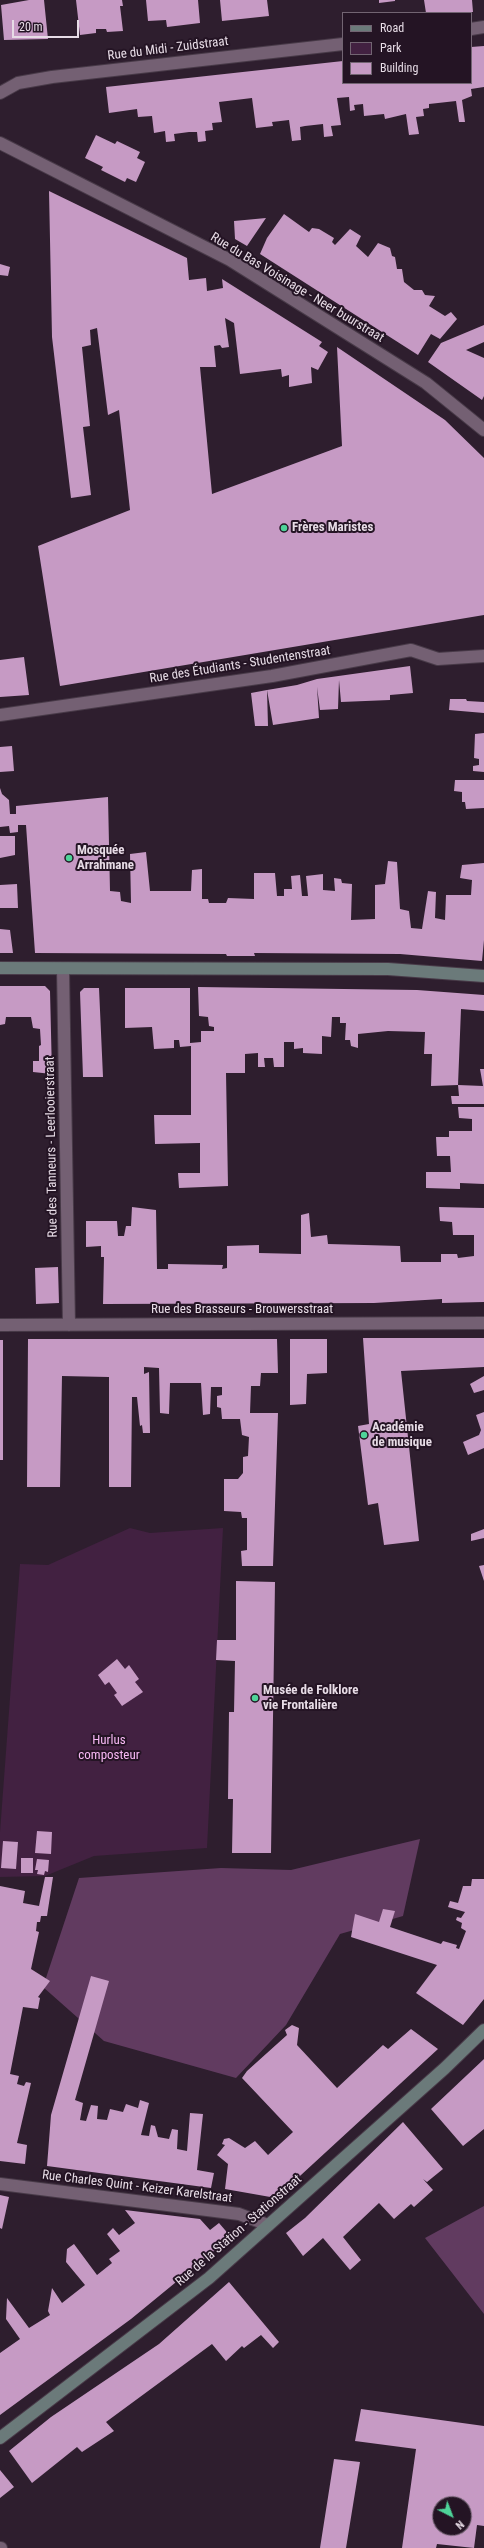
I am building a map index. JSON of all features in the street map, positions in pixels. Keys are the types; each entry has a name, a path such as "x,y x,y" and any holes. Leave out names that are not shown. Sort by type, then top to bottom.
{"street":[{"path":"472,29 484,28"},
{"name":"Rue du Midi - Zuidstraat","path":"0,93 18,83 52,77 342,44"},
{"name":"Rue du Bas Voisinage - Neer buurstraat","path":"0,143 230,260 426,383 484,430"},
{"name":"Rue des Étudiants - Studentenstraat","path":"0,715 272,676 411,650 438,659 484,656"},
{"path":"0,968 388,969 484,976"},
{"name":"Rue des Tanneurs - Leerlooierstraat","path":"63,968 69,1325"},
{"name":"Rue des Brasseurs - Brouwersstraat","path":"0,1325 484,1323"},
{"name":"Rue de la Station - Stationstraat","path":"0,2438 166,2312 268,2225 455,2059 484,2030"},
{"name":"Rue Charles Quint - Keizer Karelstraat","path":"0,2184 239,2214 268,2225"}],"green space":[{"name":"Hurlus composteur","path":"130,1528 150,1533 223,1528 207,1848 94,1856 45,1876 0,1877 0,1832 20,1564 48,1565"}],"shaded area":[{"path":"420,1839 403,1916 340,1934 286,2025 236,2078 104,2041 43,1987 79,1878 221,1868 291,1870"},
{"path":"484,2206 484,2314 425,2238"}],"building":[{"path":"29,0 44,0 48,39 4,40 1,5"},
{"path":"76,0 122,0 123,6 120,6 123,31 107,32 106,29 96,29 96,33 80,35"},
{"path":"146,0 198,0 200,23 167,27 166,20 148,21"},
{"path":"220,0 267,0 269,16 222,21"},
{"path":"379,0 395,0 395,1 379,3"},
{"path":"424,0 472,0 473,12 426,12"},
{"path":"484,46 484,87 471,89 472,96 462,100 465,122 459,122 456,101 429,104 429,108 423,109 424,116 416,117 419,134 409,135 406,114 385,119 384,114 364,116 363,104 354,105 355,110 350,111 349,97 337,98 341,125 331,126 333,136 324,137 323,124 305,126 300,127 301,140 292,141 289,120 272,122 273,126 256,128 252,98 219,102 222,122 212,123 213,130 205,131 206,141 198,142 197,132 189,132 174,134 175,141 166,142 165,131 154,133 152,116 138,117 137,109 109,113 106,87 342,61 342,84 472,84 472,47"},
{"path":"96,135 115,144 117,141 140,152 137,158 145,162 136,182 127,178 125,182 101,170 103,167 85,158"},
{"name":"Frères Maristes","path":"49,191 187,258 189,280 206,278 207,291 223,288 222,279 322,342 319,346 328,352 318,370 311,367 312,383 289,387 289,375 282,377 281,369 240,374 234,323 225,318 229,347 222,348 220,345 214,346 216,367 200,367 212,494 342,446 337,347 445,420 484,458 484,615 60,686 38,546 130,510 119,410 108,415 97,328 90,330 91,345 82,347 90,426 83,427 91,495 71,498 52,337"},
{"path":"284,214 309,232 312,228 319,229 334,238 332,242 335,245 350,229 361,236 356,246 368,257 378,243 390,248 392,256 395,257 397,269 402,269 404,282 414,290 422,290 425,295 435,296 429,306 445,316 451,312 457,319 440,339 431,334 418,355 260,254 267,238"},
{"path":"266,218 247,246 235,239 234,221"},
{"path":"0,264 10,267 8,276 0,275"},
{"path":"484,325 484,342 466,350 484,358 484,396 482,400 428,362 441,343"},
{"path":"24,657 29,695 0,697 0,660"},
{"path":"410,666 413,693 390,695 390,700 341,702 339,680 338,709 320,710 317,687 319,718 273,725 267,690 297,685 317,679"},
{"path":"267,690 268,726 255,726 251,693"},
{"path":"450,699 466,699 467,701 484,702 484,713 449,710"},
{"path":"484,733 484,772 473,771 473,766 479,765 479,759 474,758 475,734"},
{"path":"12,746 14,771 0,772 0,747"},
{"path":"455,780 484,780 484,808 466,809 465,802 462,802 462,792 454,791"},
{"path":"0,788 2,794 9,800 10,814 16,814 16,806 108,797 110,891 120,892 121,901 131,903 130,854 146,852 150,891 191,891 192,870 202,869 202,899 208,899 209,903 226,903 228,898 254,899 254,873 275,873 277,896 284,896 284,889 292,889 291,876 300,875 302,896 308,896 306,876 323,874 323,890 335,891 334,878 341,879 342,883 352,884 351,920 375,919 375,885 385,884 388,861 397,862 400,909 409,911 411,928 422,929 428,891 436,892 435,918 445,920 446,895 471,895 472,880 460,878 462,865 484,863 484,940 482,961 400,954 254,953 255,956 227,956 226,954 35,953 26,825 18,825 18,832 10,833 9,826 0,827"},
{"path":"0,836 15,836 15,855 0,858"},
{"path":"17,884 18,908 0,908 0,885"},
{"path":"0,929 10,930 13,953 0,953"},
{"path":"0,986 45,986 50,991 52,1074 33,1072 33,1061 39,1061 39,1046 41,1045 40,1029 33,1028 31,1017 6,1017 5,1024 0,1025"},
{"path":"198,987 417,990 484,995 484,1011 461,1009 458,1085 431,1086 432,1054 424,1054 425,1032 388,1031 358,1034 358,1048 351,1046 350,1040 345,1040 346,1023 340,1023 340,1017 332,1017 331,1037 322,1036 322,1054 303,1053 303,1048 294,1049 294,1042 284,1042 284,1067 274,1067 273,1058 264,1058 265,1067 258,1067 258,1053 245,1054 245,1073 226,1073 228,1186 179,1188 178,1173 200,1173 200,1143 155,1144 154,1115 191,1115 191,1046 180,1047 179,1040 174,1040 174,1048 154,1049 152,1027 125,1028 125,988 190,988 190,1043 201,1042 201,1031 214,1031 214,1027 209,1026 208,1017 199,1016"},
{"path":"84,988 99,988 103,1077 83,1077 80,992"},
{"path":"480,1069 484,1069 484,1104 452,1104 451,1096 459,1096 458,1085 483,1086"},
{"path":"458,1107 484,1107 484,1184 460,1183 460,1189 426,1188 426,1172 451,1172 450,1156 437,1156 436,1137 449,1137 449,1131 472,1131 472,1119 459,1118"},
{"path":"132,1207 156,1210 157,1269 168,1269 168,1264 223,1265 222,1269 227,1268 227,1246 259,1245 259,1253 301,1254 301,1215 309,1213 311,1237 327,1235 328,1244 400,1246 401,1262 441,1262 441,1254 457,1254 458,1258 474,1256 474,1235 453,1235 452,1222 440,1221 439,1207 484,1208 484,1302 442,1303 442,1299 374,1303 103,1304 104,1257 101,1257 101,1246 86,1247 86,1221 117,1221 118,1236 124,1236 126,1226 131,1226"},
{"path":"58,1267 59,1303 36,1304 35,1268"},
{"path":"363,1338 484,1338 484,1367 401,1371 419,1541 384,1545 378,1503 368,1505 358,1426 369,1424"},
{"path":"28,1339 277,1339 278,1373 261,1373 260,1386 251,1386 250,1413 278,1413 273,1566 242,1566 241,1551 247,1550 247,1518 242,1518 241,1512 224,1511 224,1479 238,1479 243,1473 243,1457 248,1456 249,1437 242,1435 240,1419 222,1419 221,1408 217,1407 217,1396 222,1395 222,1387 211,1387 210,1414 203,1415 201,1383 170,1383 169,1414 160,1413 159,1368 144,1367 144,1374 149,1372 150,1433 143,1433 142,1425 140,1426 137,1397 132,1397 131,1487 109,1487 109,1377 62,1376 60,1487 27,1487"},
{"path":"290,1339 327,1339 327,1373 307,1374 306,1404 290,1405"},
{"path":"0,1340 3,1340 3,1460 0,1460"},
{"path":"484,1376 484,1390 474,1393 470,1384"},
{"path":"484,1412 484,1448 468,1455 463,1442 479,1435 481,1430 476,1415"},
{"path":"484,1529 484,1538 471,1541 471,1534"},
{"path":"484,1565 484,1581 479,1566"},
{"path":"236,1581 275,1582 271,1853 232,1853 233,1799 228,1799 229,1712 234,1712 235,1661 216,1660 217,1640 236,1640"},
{"path":"117,1659 125,1669 129,1665 139,1679 135,1682 143,1692 122,1706 114,1695 117,1693 109,1682 105,1685 98,1675"},
{"path":"37,1831 52,1832 51,1854 35,1853"},
{"path":"3,1841 18,1842 16,1869 1,1868"},
{"path":"21,1858 33,1858 33,1873 21,1873"},
{"path":"37,1859 49,1860 48,1872 45,1871 44,1875 37,1874 38,1870 35,1870"},
{"path":"45,1877 53,1877 47,1916 41,1916 40,1922 37,1922 36,1931 39,1932 31,1969 50,1981 38,1997 40,1998 38,2009 23,2007 10,2074 19,2076 17,2084 24,2086 26,2082 31,2083 17,2143 27,2145 25,2164 0,2161 0,1886 25,1891 23,1903 39,1906"},
{"path":"472,1879 484,1879 484,1999 463,2025 416,1993 437,1965 351,1937 355,1914 379,1922 383,1909 395,1911 390,1927 441,1944 443,1941 457,1945 456,1948 459,1949 466,1931 461,1928 462,1923 456,1920 457,1917 461,1918 465,1912 448,1907 450,1901 458,1903 463,1886 471,1886"},
{"path":"91,1976 109,1981 75,2100 83,2103 80,2120 86,2121 91,2105 98,2106 97,2119 107,2120 110,2109 123,2112 126,2104 138,2108 140,2100 149,2103 141,2135 149,2136 151,2125 155,2126 158,2137 169,2139 172,2129 178,2130 177,2149 187,2151 190,2113 203,2114 197,2170 214,2173 211,2188 47,2166 51,2115"},
{"path":"292,2025 299,2028 297,2045 337,2088 383,2045 388,2049 411,2029 438,2049 276,2198 225,2189 228,2164 217,2155 225,2145 222,2144 224,2139 229,2138 245,2148 255,2141 268,2155 293,2132 242,2078 247,2071 287,2035 285,2030"},
{"path":"484,2059 484,2129 463,2146 431,2109"},
{"path":"403,2122 443,2169 427,2182 423,2179 433,2190 414,2207 411,2204 394,2219 379,2203 343,2237 361,2260 350,2270 323,2238 303,2256 286,2233 305,2218"},
{"path":"0,2195 9,2197 2,2229 0,2228"},
{"path":"125,2210 200,2219 210,2230 219,2223 231,2237 131,2319 0,2415 0,2353 20,2339 6,2319 7,2298 29,2328 50,2315 48,2311 52,2288 62,2303 85,2285 66,2262 67,2249 74,2244 97,2275 112,2263 109,2259 120,2251 107,2234 113,2228 119,2235 135,2223"},
{"path":"229,2282 279,2342 273,2348 261,2335 244,2348 242,2346 226,2361 212,2344 106,2422 114,2431 82,2452 77,2447 32,2483 9,2451 51,2417 159,2344"},
{"path":"361,2409 484,2426 484,2526 477,2525 474,2548 437,2544 436,2548 402,2548 416,2449 355,2441"},
{"path":"334,2459 360,2462 346,2548 320,2548"},
{"path":"0,2470 14,2487 0,2498"}],"place":[{"name":"Frères Maristes","path":"284,528"},
{"name":"Mosquée Arrahmane","path":"69,858"},
{"name":"Académie de musique","path":"364,1435"},
{"name":"Musée de Folklore vie Frontalière","path":"255,1698"}]}
